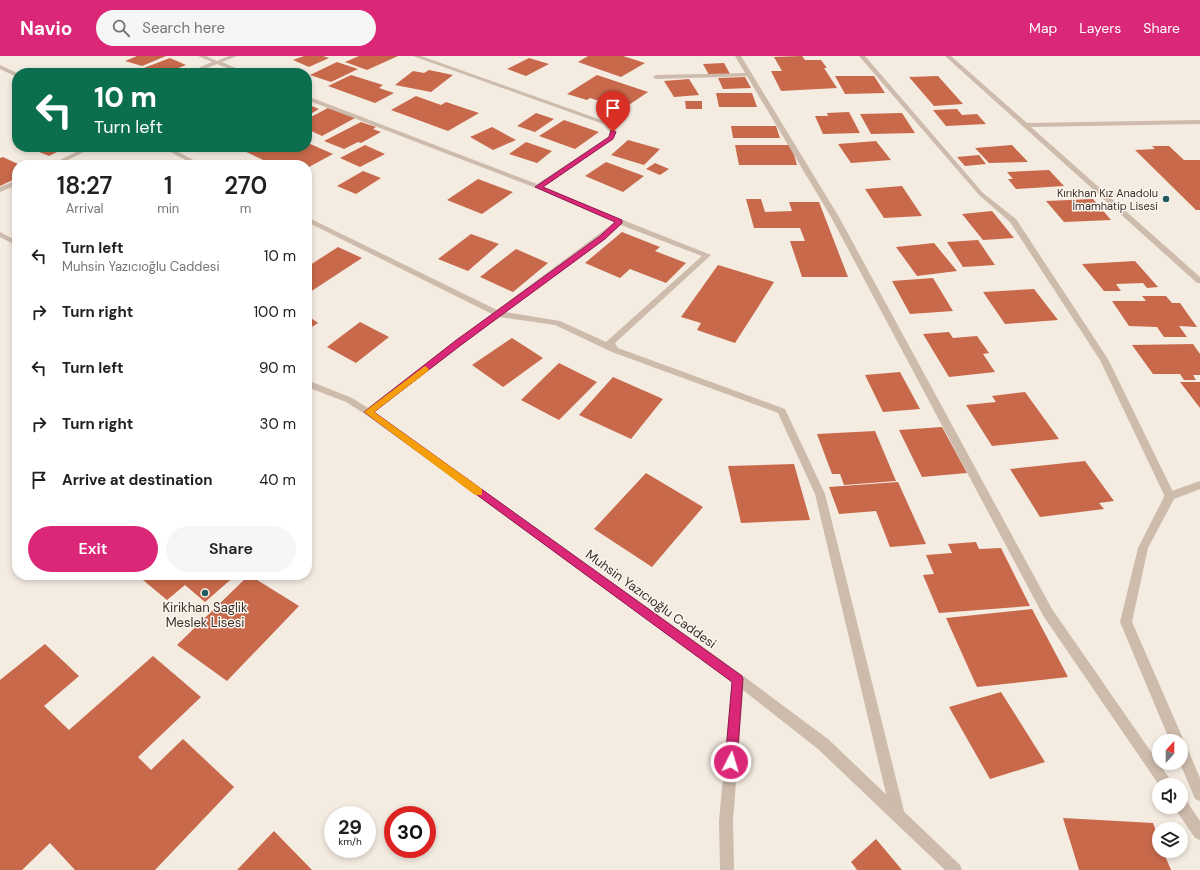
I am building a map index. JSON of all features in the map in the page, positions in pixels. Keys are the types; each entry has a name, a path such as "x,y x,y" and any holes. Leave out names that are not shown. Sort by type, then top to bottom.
{"street":[{"path":"201,56 232,68"},
{"path":"202,68 234,56"},
{"path":"416,56 605,123 613,132 611,138 538,187"},
{"path":"738,56 835,217 1048,613 1162,778"},
{"path":"862,56 981,194 1013,221 1104,359 1170,496"},
{"path":"948,56 1200,281"},
{"path":"0,66 12,72"},
{"path":"656,77 750,75"},
{"path":"312,100 538,187 620,222 706,255 610,342 615,350"},
{"path":"1026,125 1200,122"},
{"path":"64,160 80,152"},
{"path":"174,152 190,160"},
{"path":"0,190 12,184"},
{"path":"312,221 498,314 557,323 615,350 782,411 820,494 898,816"},
{"path":"368,412 620,222"},
{"path":"0,234 12,241"},
{"name":"Muhsin Yazıcıoğlu Caddesi","path":"312,385 349,400 368,412 738,679 823,744 955,870"},
{"path":"1174,734 1126,622 1143,548 1170,496 1200,485"},
{"path":"727,870 726,821 738,679"},
{"path":"1188,766 1200,794"},
{"path":"1187,814 1200,833"}],"building":[{"path":"137,56 166,56 142,66 125,61"},
{"path":"304,56 323,56 329,58 309,67 293,60"},
{"path":"359,56 398,56 367,70 345,62"},
{"path":"588,56 623,56 645,63 621,77 578,62"},
{"path":"802,56 805,60 821,60 827,68 824,68 837,88 781,91 771,71 782,71 774,57"},
{"path":"170,58 186,65 178,68 144,68"},
{"path":"529,58 549,64 526,76 507,69"},
{"path":"337,62 358,69 331,82 312,76 312,74"},
{"path":"724,63 730,74 709,75 703,64"},
{"path":"429,70 453,75 431,92 395,85 413,71 424,73"},
{"path":"351,75 383,85 379,88 394,93 375,103 328,86"},
{"path":"597,75 648,92 623,109 590,98 587,100 567,94"},
{"path":"835,76 874,76 885,93 845,94"},
{"path":"938,76 963,104 934,106 909,77"},
{"path":"745,77 751,88 723,89 718,78"},
{"path":"689,79 699,95 674,97 664,81"},
{"path":"716,93 752,93 757,107 719,107"},
{"path":"416,96 441,105 446,102 479,113 448,131 391,110"},
{"path":"685,101 702,101 702,109 686,109"},
{"path":"312,106 319,109 312,113"},
{"path":"328,108 355,118 322,136 312,131 312,116"},
{"path":"957,109 962,115 977,114 986,124 946,126 933,110"},
{"path":"849,112 860,133 823,134 815,116 828,116 827,113"},
{"path":"536,113 554,119 535,132 517,126"},
{"path":"902,113 915,133 871,134 860,114"},
{"path":"564,120 599,132 575,149 539,136"},
{"path":"361,122 376,127 373,129 381,132 361,143 358,142 344,149 324,141"},
{"path":"731,126 776,126 780,138 733,138"},
{"path":"492,127 516,140 493,150 470,137"},
{"path":"628,140 660,149 644,165 611,155"},
{"path":"876,141 891,160 851,163 838,144"},
{"path":"526,142 552,151 537,163 509,154"},
{"path":"312,145 333,154 312,165 312,160 263,160 246,152 312,152"},
{"path":"365,145 385,154 360,167 340,158"},
{"path":"735,145 791,145 797,165 739,165"},
{"path":"1012,145 1028,162 989,163 975,148"},
{"name":"Kırıkhan Kız Anadolu İmamhatip Lisesi","path":"1152,146 1169,146 1184,160 1200,160 1200,210 1196,210 1135,150 1155,149"},
{"path":"39,152 57,152 49,156"},
{"path":"979,155 986,164 965,166 957,157"},
{"path":"3,157 12,161 12,180 0,186 0,158"},
{"path":"606,162 644,176 623,192 585,176"},
{"path":"655,163 669,169 660,175 646,169"},
{"path":"1049,170 1064,186 1016,189 1008,179 1013,179 1007,172"},
{"path":"363,171 381,178 356,194 337,186"},
{"path":"478,179 513,192 482,214 447,200"},
{"path":"902,186 922,216 884,218 865,189"},
{"path":"746,199 761,199 765,212 792,211 789,202 819,202 848,277 802,277 790,241 805,241 800,228 754,228"},
{"path":"1093,199 1111,220 1064,222 1046,201"},
{"path":"992,211 1014,238 983,240 962,214"},
{"path":"622,232 660,247 655,251 686,263 666,283 630,269 620,278 585,263"},
{"path":"471,234 499,244 468,271 438,259"},
{"path":"978,240 995,265 963,267 947,242"},
{"path":"934,243 957,271 917,276 896,247"},
{"path":"338,247 362,258 312,291 312,264"},
{"path":"516,249 548,263 513,292 480,277"},
{"path":"1135,261 1158,287 1147,288 1143,283 1116,284 1121,291 1104,291 1082,264"},
{"path":"718,265 774,282 735,343 697,330 701,323 681,317"},
{"path":"933,278 953,311 910,314 892,281"},
{"path":"1034,289 1058,320 1005,324 983,292"},
{"path":"1142,296 1166,296 1172,303 1180,303 1197,327 1179,326 1187,337 1164,337 1157,327 1129,326 1112,301 1146,301"},
{"path":"312,319 318,323 312,327"},
{"path":"360,322 389,337 356,363 327,347"},
{"path":"949,332 953,338 977,336 989,353 983,354 995,372 949,377 923,334"},
{"path":"512,338 543,358 503,387 472,365"},
{"path":"1193,344 1200,354 1200,375 1193,375 1196,380 1184,380 1180,374 1153,374 1132,345"},
{"path":"559,363 597,382 559,420 521,400"},
{"path":"900,372 920,409 883,412 865,375"},
{"path":"613,377 663,399 631,439 579,415"},
{"path":"1180,382 1200,382 1200,408"},
{"path":"1025,392 1059,439 992,446 966,405 996,402 992,396"},
{"path":"942,427 967,473 922,477 899,430"},
{"path":"875,431 896,481 844,485 840,474 832,474 817,434"},
{"path":"1085,461 1114,501 1099,503 1104,509 1040,517 1010,469"},
{"path":"794,464 810,520 741,523 728,466"},
{"path":"646,473 703,507 652,567 594,529"},
{"path":"898,482 926,544 890,547 876,511 839,514 829,487"},
{"path":"976,542 979,549 1001,548 1030,606 939,613 923,575 934,574 926,555 952,553 948,544"},
{"name":"Kirikhan Saglik Meslek Lisesi","path":"143,580 230,580 205,602 185,585 167,600"},
{"path":"244,580 257,580 299,606 227,681 177,645"},
{"path":"1032,609 1068,677 977,687 946,618"},
{"path":"45,644 79,676 44,706 69,730 153,656 201,697 138,757 151,770 183,739 234,787 155,870 75,870 50,843 22,870 0,870 0,680"},
{"path":"1001,692 1045,762 990,779 949,707"},
{"path":"1063,818 1152,823 1152,858 1166,858 1171,870 1079,870"},
{"path":"274,831 312,870 237,870"},
{"path":"876,839 902,870 857,870 851,862"}],"slow traffic":[{"path":"425,369 368,412 479,492"}],"place":[{"name":"Kırıkhan Kız Anadolu İmamhatip Lisesi","path":"1166,199"},
{"name":"Kirikhan Saglik Meslek Lisesi","path":"205,593"}],"route":[{"path":"613,132 611,138 538,187 620,222 368,412 738,679 731,762"}]}
